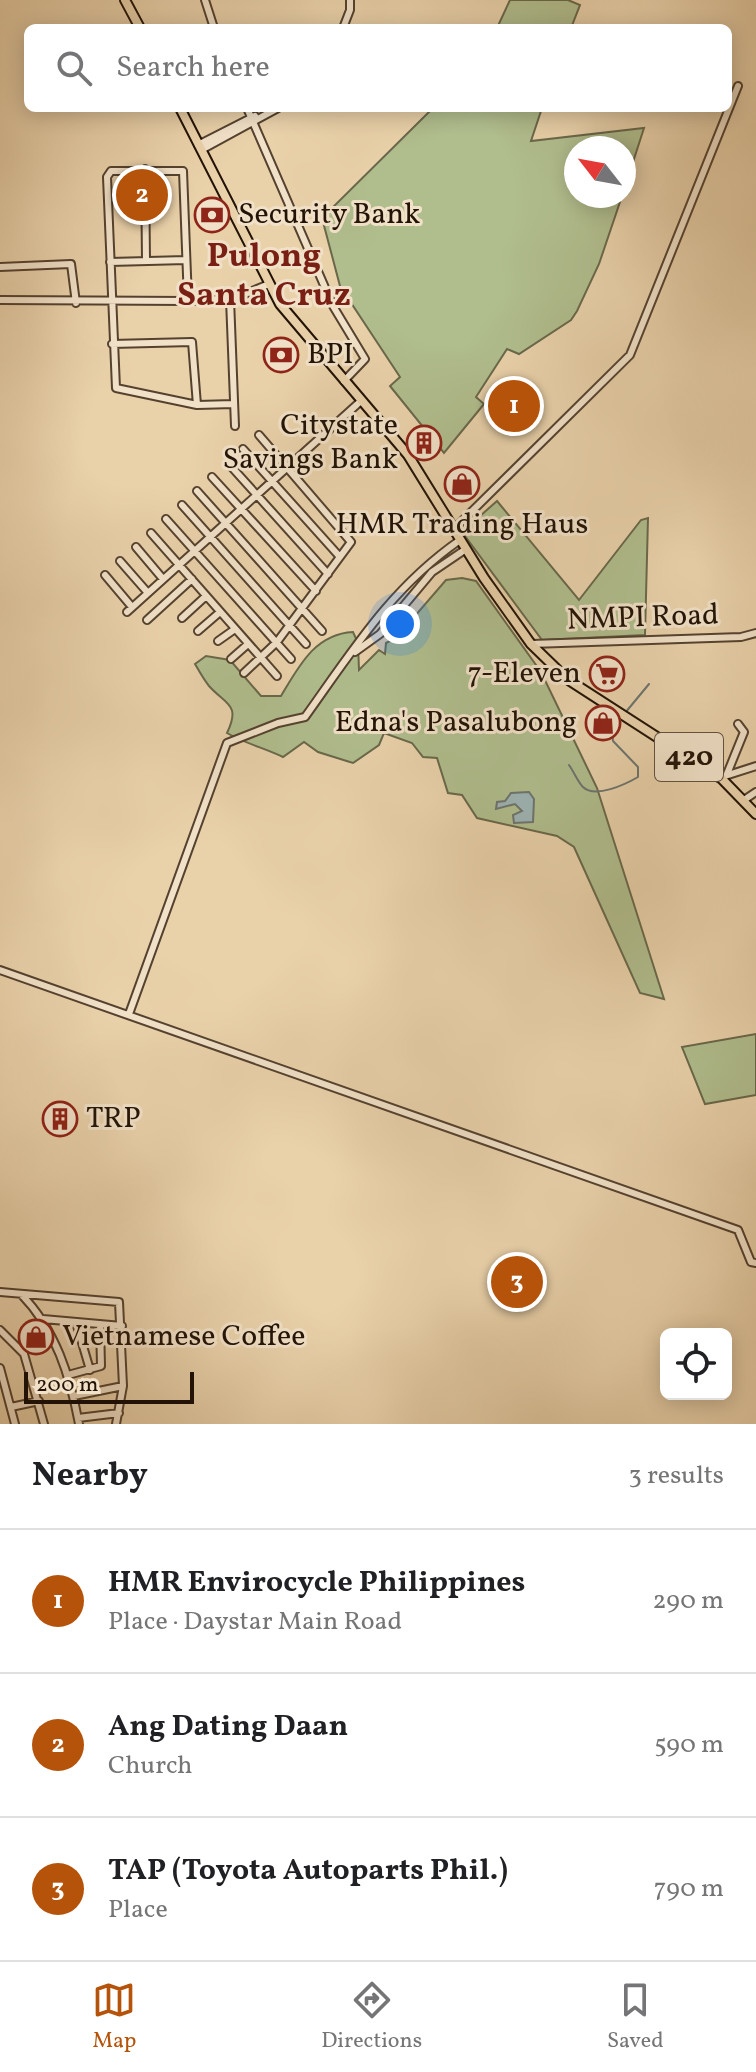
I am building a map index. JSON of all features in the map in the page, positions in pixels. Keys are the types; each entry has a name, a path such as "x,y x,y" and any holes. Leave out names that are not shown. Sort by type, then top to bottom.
{"main road":[{"path":"125,0 138,24"},
{"name":"420","path":"182,112 268,282 297,327 415,465 463,545 531,644 556,671 613,710 725,777 756,814"}],"street":[{"path":"205,0 213,24"},
{"path":"345,24 350,0"},
{"path":"732,101 738,86"},
{"path":"249,112 333,306 365,359 344,381"},
{"path":"200,148 269,112"},
{"path":"453,527 630,355 728,112"},
{"path":"145,169 146,260"},
{"path":"188,301 183,171 111,171 108,174 112,344 117,390 197,405 234,404"},
{"path":"110,262 186,260"},
{"path":"0,267 71,264 76,303"},
{"path":"0,300 112,304 233,298 268,282"},
{"path":"233,298 235,426"},
{"path":"112,344 192,342 197,405"},
{"path":"105,575 130,609 362,400"},
{"path":"244,673 277,642 350,545 350,539 259,435"},
{"path":"243,449 340,557"},
{"path":"228,463 328,574"},
{"path":"212,477 316,591"},
{"path":"197,491 322,631"},
{"path":"182,505 306,644"},
{"path":"166,519 291,659"},
{"path":"151,533 277,676"},
{"path":"129,1014 227,743 278,723 305,717 410,578 463,545"},
{"path":"349,656 380,634 432,572 463,545"},
{"path":"136,547 163,579"},
{"path":"120,561 148,593"},
{"path":"147,620 192,579"},
{"path":"182,618 206,596"},
{"path":"198,631 220,612"},
{"path":"218,641 235,629"},
{"name":"NMPI Road","path":"531,644 741,637 756,633"},
{"path":"231,659 248,644"},
{"path":"725,777 744,732 738,724"},
{"path":"725,777 756,766"},
{"path":"744,800 756,792"},
{"path":"0,970 738,1230 751,1262 756,1263"},
{"path":"0,1292 116,1301 120,1305 123,1386 116,1424"},
{"path":"21,1294 43,1319 68,1375 79,1421 119,1413"},
{"path":"43,1319 122,1326"},
{"path":"76,1322 90,1370"},
{"path":"68,1375 102,1364 100,1324"},
{"path":"0,1330 24,1354 44,1424"},
{"path":"0,1368 15,1424"},
{"path":"74,1396 123,1386"},
{"path":"11,1407 39,1401"}],"green space":[{"path":"510,0 568,0 580,5 573,24 499,24"},
{"path":"429,112 541,112 531,141 564,137 564,208 618,208 599,264 571,320 519,354 507,349 476,397 484,404 444,453 390,386 400,377 340,286 322,218"},
{"path":"644,128 636,153 636,136 574,136"},
{"path":"497,501 579,600 641,520 648,518 645,635 542,640 462,532"},
{"path":"462,578 476,581 541,672 597,788 664,999 640,993 574,847 557,836 477,818 462,795 448,793 437,758 423,757 412,743 384,733 379,745 353,763 318,752 304,742 283,757 234,737 227,733 232,716 230,706 209,686 195,664 206,656 230,660 261,696 281,696 318,645 340,634 353,632 358,643 359,670 379,650 385,654 386,643 396,638 446,580"},
{"path":"756,1034 756,1095 705,1104 682,1047"}],"water":[{"path":"529,792 534,799 533,822 514,823 513,815 522,811 515,804 496,809 497,802 505,801 511,793"}],"waterway":[{"path":"625,713 649,684"},
{"path":"569,765 588,790 603,791 638,777 638,767 613,741 612,731 621,717"}],"place":[{"name":"Ang Dating Daan","path":"142,195"},
{"name":"Security Bank","path":"212,215"},
{"name":"BPI","path":"281,355"},
{"name":"HMR Envirocycle Philippines","path":"514,406"},
{"name":"Citystate Savings Bank","path":"424,443"},
{"name":"HMR Trading Haus","path":"462,484"},
{"name":"7-Eleven","path":"607,674"},
{"name":"Edna's Pasalubong","path":"603,723"},
{"name":"TRP","path":"60,1119"},
{"name":"TAP (Toyota Autoparts Phil.)","path":"517,1282"},
{"name":"Vietnamese Coffee","path":"36,1337"}],"district":[{"name":"Pulong Santa Cruz","path":"264,276"}]}
